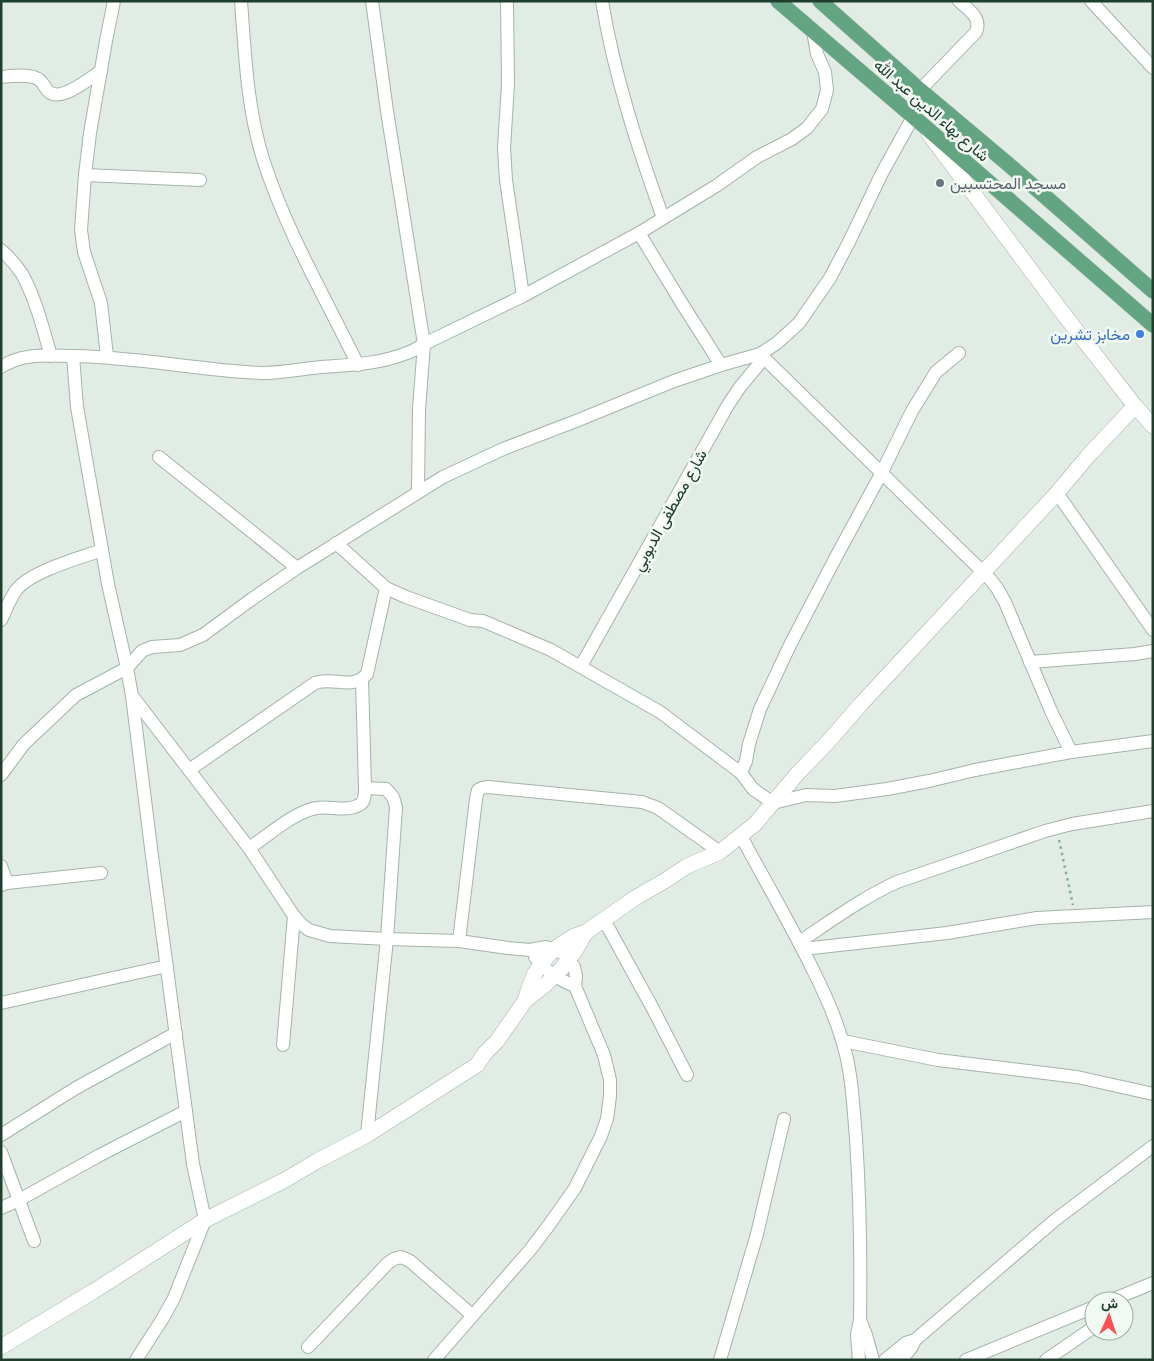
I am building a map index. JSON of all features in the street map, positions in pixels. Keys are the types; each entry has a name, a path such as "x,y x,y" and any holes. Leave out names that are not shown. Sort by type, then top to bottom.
{"main road":[{"name":"شارع بهاء الدين عبد الله","path":"778,1 1153,325"},
{"name":"شارع بهاء الدين عبد الله","path":"820,1 1153,291"}],"street":[{"path":"107,356 101,303 86,262 81,230 85,175 114,1"},
{"path":"241,1 247,77 252,111 263,160 300,251 358,365"},
{"path":"372,1 388,120 424,344 418,492"},
{"path":"507,1 508,84 504,148 505,172 522,296"},
{"path":"602,1 617,70 636,138 663,218"},
{"path":"920,90 976,32 978,21 959,1"},
{"path":"1091,1 1153,68"},
{"path":"1,368 9,362 26,356 107,356 238,371 279,373 358,365 409,353 522,296 639,233 716,186 757,157 792,139 807,128 822,109 827,90 825,72 817,54 813,31"},
{"path":"1,77 35,77 40,80 50,93 58,95 66,94 101,71"},
{"path":"1,775 24,744 76,695 127,668 142,651 152,647 180,645 203,635 297,568 443,477 503,449 674,380 721,365 762,356 799,323 830,278 850,242 882,173 917,120 1053,300 1135,406 1153,426"},
{"path":"85,175 200,180"},
{"path":"639,233 721,365"},
{"path":"1,250 18,268 27,284 51,356"},
{"path":"741,773 760,708 837,555 881,474 912,411 936,372 959,353"},
{"path":"73,356 77,407 108,584 132,696 193,1164 205,1220 174,1298 136,1360"},
{"path":"762,356 984,573 997,588 1005,602 1071,752"},
{"name":"شارع مصطفى الدبوبي","path":"581,666 728,406 762,356"},
{"path":"525,1001 528,988 540,964 554,949 574,936 586,932 635,898 687,866 720,852 755,824 798,773 984,573 1135,406"},
{"path":"159,457 297,568"},
{"path":"1057,493 1153,630"},
{"path":"336,543 386,588 470,620 483,621 552,650 660,712 741,773 753,789 773,803 806,795 836,796 887,789 1071,752 1153,741"},
{"path":"1,620 13,594 25,581 102,550"},
{"path":"189,770 315,683 326,681 352,683 362,679 367,674 386,588"},
{"path":"1030,662 1153,651"},
{"path":"249,848 292,819 314,808 347,808 362,803 365,788 362,679"},
{"path":"132,696 249,848 294,916 305,927 319,934 330,936 459,941 530,950 546,947 562,953 574,967 576,976 575,986 604,1055 610,1080 607,1119 601,1136 575,1188 549,1225 530,1250 434,1360"},
{"path":"459,941 476,798 478,790 482,788 488,787 651,804 720,852"},
{"path":"365,788 386,789 393,797 396,807 387,939 366,1135"},
{"path":"801,945 862,900 897,882 1056,828 1153,811"},
{"path":"741,836 801,945 829,1003 843,1041 850,1075 858,1160 860,1320 857,1335 859,1360"},
{"path":"1,866 4,884 101,873"},
{"path":"801,945 947,933 1037,918 1153,912"},
{"path":"283,1045 294,916"},
{"path":"604,920 687,1075"},
{"path":"1,1347 94,1291 205,1220 285,1180 366,1135 477,1065 485,1053 497,1041 525,1001 554,977 569,959 586,932"},
{"path":"530,950 540,964 554,977 575,986"},
{"path":"1,1003 167,966"},
{"path":"1,1135 76,1088 176,1033"},
{"path":"843,1041 938,1060 1077,1077 1153,1094"},
{"path":"1,1208 186,1111"},
{"path":"720,1360 757,1234 784,1119"},
{"path":"885,1360 906,1344 915,1340 1055,1220 1153,1146"},
{"path":"1,1152 34,1241"},
{"path":"308,1347 378,1272 394,1258 401,1257 410,1261 472,1315"},
{"path":"1134,1291 1153,1283"},
{"path":"1134,1294 1139,1289"},
{"path":"966,1360 1084,1311"},
{"path":"860,1320 873,1360"},
{"path":"1046,1360 1084,1334"},
{"path":"901,1360 915,1340"}],"path":[{"path":"1056,828 1075,916"}],"place":[{"name":"مسجد المحتسبين","path":"940,183"},
{"name":"مخابز تشرين","path":"1140,334"}]}
